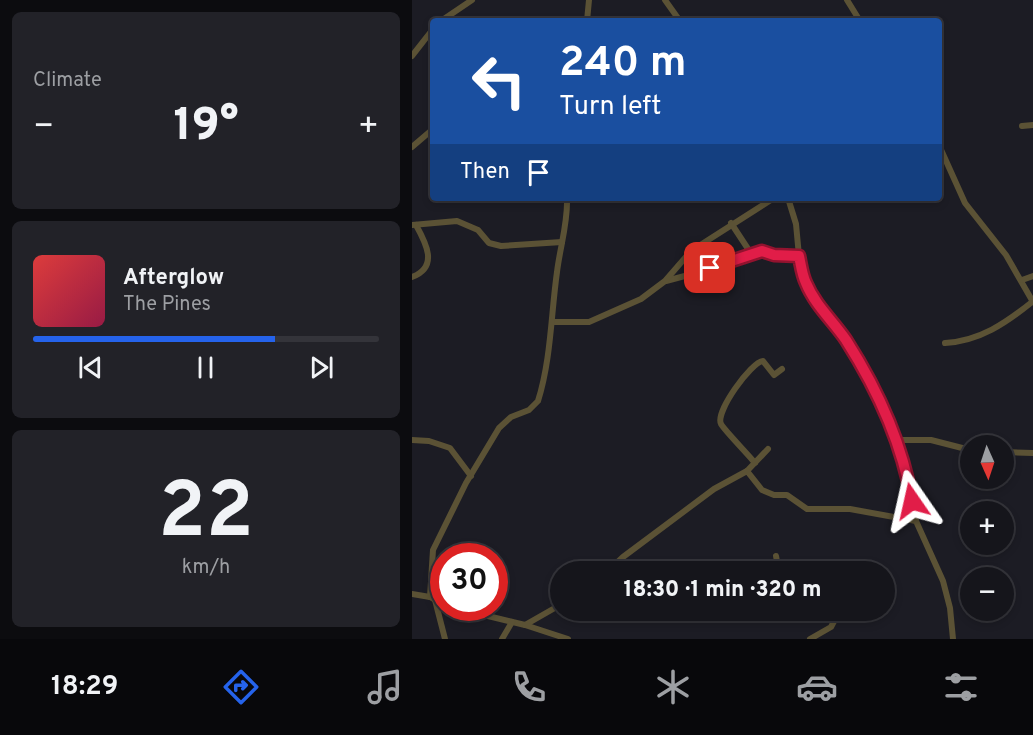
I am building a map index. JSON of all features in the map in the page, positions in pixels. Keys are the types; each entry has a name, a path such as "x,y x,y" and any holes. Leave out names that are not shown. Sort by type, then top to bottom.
{"street":[{"path":"445,18 472,0"},
{"path":"587,18 589,0"},
{"path":"665,0 678,18"},
{"path":"847,0 858,18"},
{"path":"412,56 430,32"},
{"path":"1022,126 1033,125"},
{"path":"412,147 430,132"},
{"path":"942,152 966,203 1022,280 1032,302 1001,326 972,339 945,343"},
{"path":"437,543 471,476 503,424 536,404 552,322 567,201"},
{"path":"552,322 594,321 641,299 665,281 691,251 731,223 769,201"},
{"path":"789,201 796,224 799,256 805,282 813,297 846,339 886,410 898,440 916,521 943,582 950,608 953,639"},
{"path":"412,277 423,271 428,261 428,247 414,225 457,220 478,230 489,243 501,246 562,242"},
{"path":"731,223 752,255"},
{"path":"665,281 726,265 763,251 774,255 799,256"},
{"path":"1022,280 1033,276"},
{"path":"755,463 721,424 720,415 742,379 757,363 763,361 774,375 782,369"},
{"path":"412,440 429,441 450,448 471,476"},
{"path":"898,440 931,440 960,447"},
{"path":"619,561 714,489 747,471 768,449"},
{"path":"1014,452 1033,453"},
{"path":"747,471 762,490 774,495 787,495 807,509 850,509 916,521"},
{"path":"776,556 777,561"},
{"path":"412,594 430,598"},
{"path":"525,625 550,610"},
{"path":"440,621 445,639"},
{"path":"508,621 568,639"},
{"path":"810,639 831,627 834,621"},
{"path":"502,639 512,622"}],"route":[{"path":"710,268 726,265 762,251 774,255 799,256 805,282 813,297 846,339 886,410 901,447 912,501"}]}
